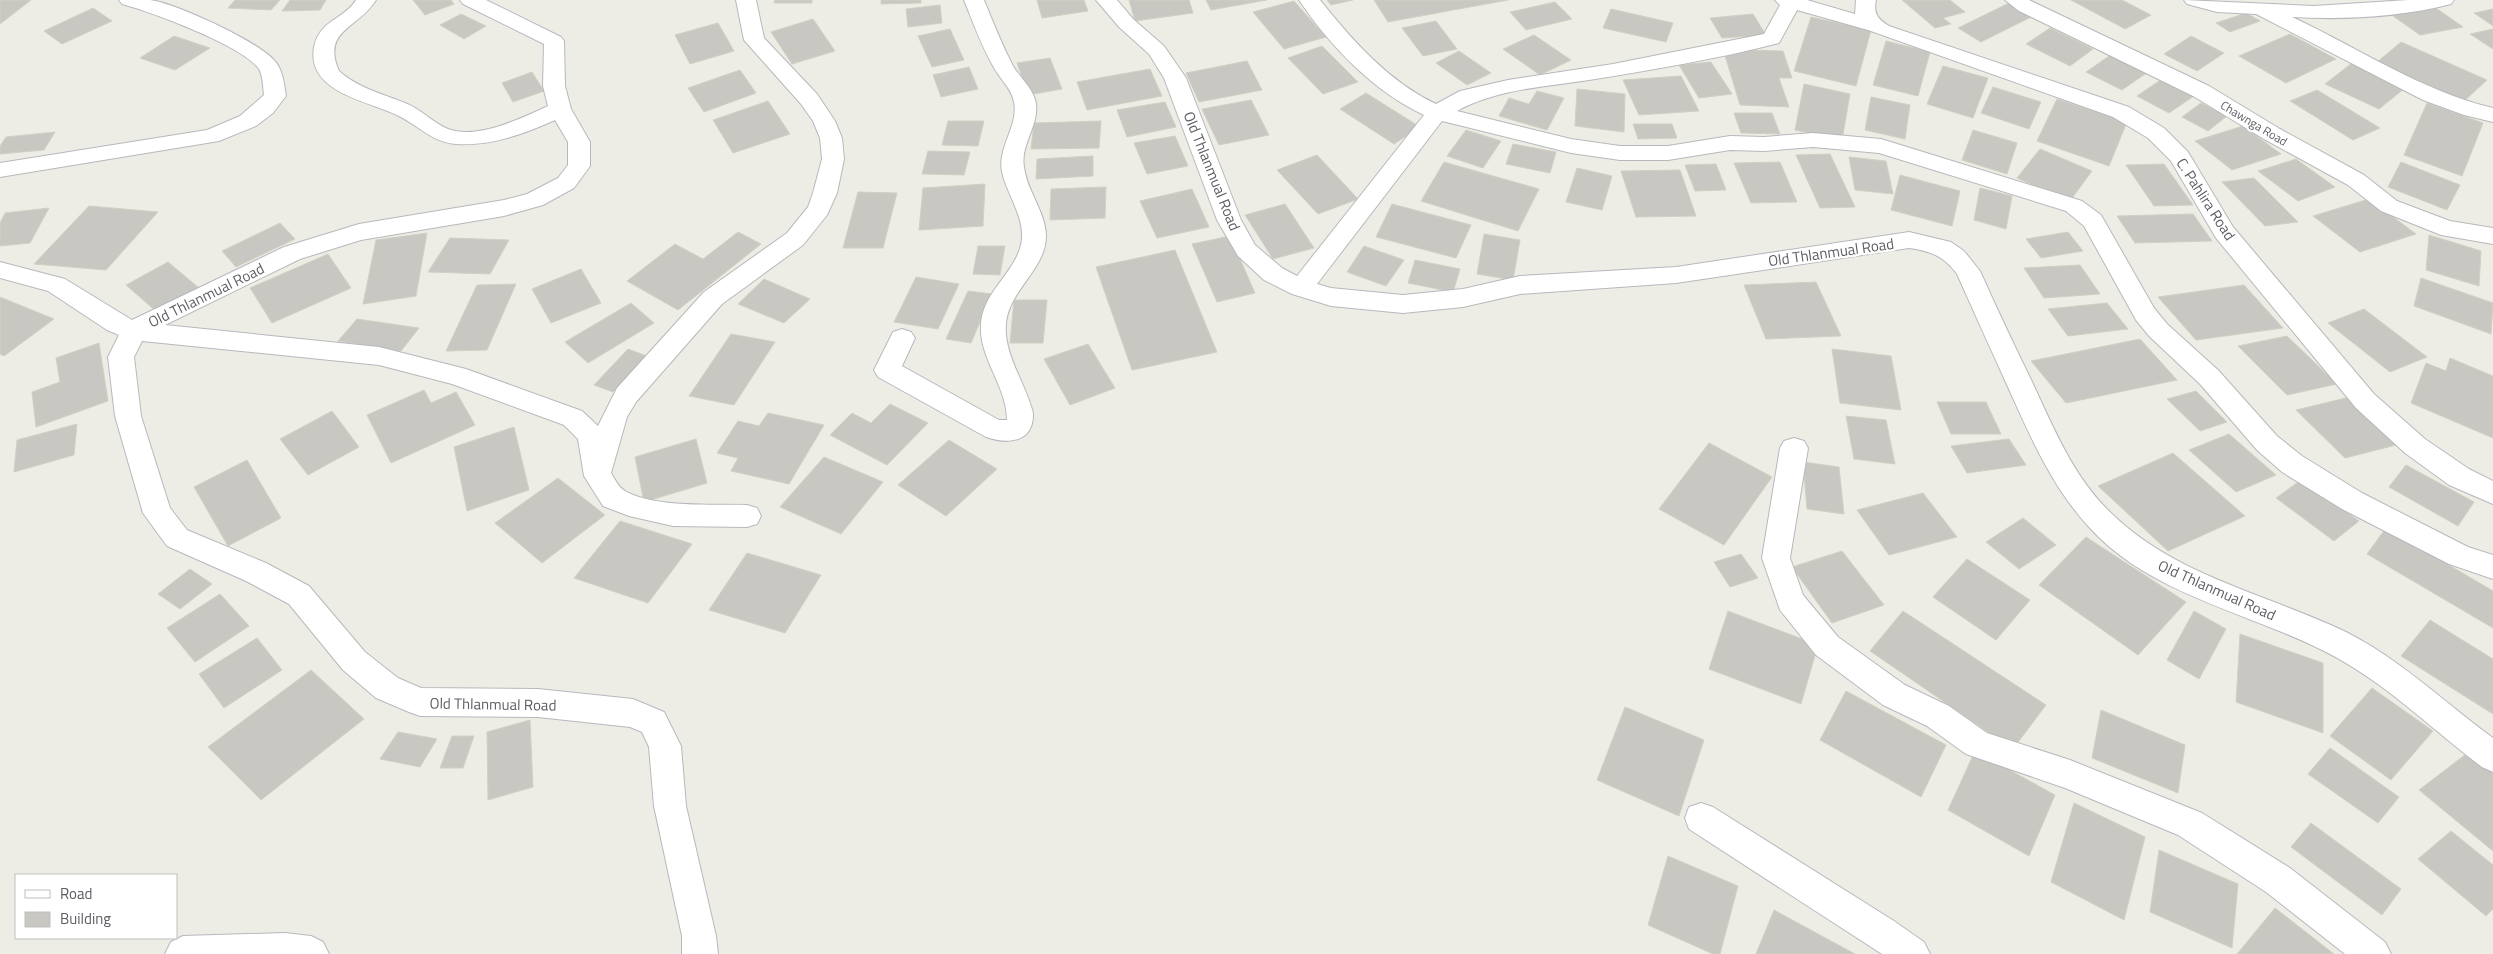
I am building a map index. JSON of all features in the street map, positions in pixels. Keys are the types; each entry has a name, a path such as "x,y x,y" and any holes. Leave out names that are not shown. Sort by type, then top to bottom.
{"street":[{"path":"0,170 211,136 248,121 265,108 275,96 273,79 266,64 244,48 149,4 129,0"},
{"path":"366,0 362,9 338,22 325,46 326,62 330,74 341,83 408,112 429,129 443,136 456,138 482,137 511,132 560,108"},
{"name":"Old Thlanmual Road","path":"470,0 554,41 554,86 560,108 579,142 579,166 566,183 535,200 504,208 359,232 292,253 160,316 134,331 121,357 128,416 157,513 178,538 256,572 299,595 354,661 387,688 420,702 538,703 633,713 653,722 665,746 670,806 699,936 700,954"},
{"path":"598,476 614,417 626,395 713,298 774,255 801,233 819,210 825,194 833,159 830,138 824,121 809,99 754,40 746,0"},
{"path":"902,338 887,370 996,430 1014,430 1020,424 1020,412 996,347 992,325 999,305 1034,244 1032,226 1012,166 1013,150 1024,114 1024,102 1003,65 974,0"},
{"name":"Old Thlanmual Road","path":"1106,0 1126,23 1157,50 1174,78 1228,220 1246,250 1273,274 1301,288 1332,297 1403,304 1463,298 1520,285 1676,275 1909,240 1928,242 1947,248 1959,257 1968,271 2058,466 2100,522 2126,545 2166,569 2334,641 2363,657 2400,683 2493,756"},
{"path":"1309,0 1347,47 1407,99 1437,113 1571,146 1620,153 1668,152 1730,142 1764,144 1814,140 1881,146 2074,206 2093,221 2145,314 2158,330 2209,377 2267,443 2292,464 2352,501 2459,556 2493,567"},
{"path":"1866,0 1864,11 1872,25"},
{"name":"Chawnga Road","path":"2016,0 2026,7 2201,91 2272,134 2356,180 2389,206 2449,230 2493,236"},
{"path":"2194,0 2217,6 2314,12 2402,7 2444,0"},
{"path":"1301,288 1437,113 1468,96 1508,87 1613,70 1772,39 1788,1"},
{"name":"C. Pahlira Road","path":"1788,1 1872,25 2121,112 2156,133 2180,158 2224,232 2365,401 2415,446 2459,477 2493,493"},
{"path":"2259,8 2332,44 2415,90 2469,110 2493,115"},
{"path":"0,270 56,285 84,301 116,324 134,331 299,346 379,356 457,376 573,418 590,435 596,455 598,476 613,498 629,506 673,515 747,516"},
{"path":"1794,448 1776,558 1790,601 1827,646 1868,678 1894,695 1938,716 1977,744 2070,775 2190,824 2278,880 2373,954"},
{"path":"1701,818 1882,932 1912,954"},
{"path":"183,954 285,950 311,954"}],"building":[{"path":"0,0 31,0 0,24"},
{"path":"235,0 280,0 271,10 228,8"},
{"path":"290,0 326,0 320,10 282,11"},
{"path":"413,0 451,0 454,4 425,15"},
{"path":"775,0 812,0 812,3 774,3"},
{"path":"881,0 921,0 921,3 881,4"},
{"path":"1037,0 1084,0 1088,11 1042,18"},
{"path":"1129,0 1189,0 1193,13 1135,21"},
{"path":"1206,0 1267,0 1211,10"},
{"path":"1327,0 1353,0 1331,5"},
{"path":"1374,0 1508,0 1388,22"},
{"path":"1902,0 1950,0 1965,12 1943,18 1951,24 1935,28"},
{"path":"2071,0 2122,0 2151,15 2125,29"},
{"path":"1294,1 1326,37 1284,49 1253,12"},
{"path":"1555,2 1572,19 1526,30 1510,12"},
{"path":"2009,3 2033,16 1981,42 1958,28"},
{"path":"940,5 942,23 908,27 906,9"},
{"path":"93,8 112,21 62,44 44,31"},
{"path":"2436,8 2463,27 2420,35 2393,16"},
{"path":"1611,9 1673,23 1666,42 1603,28"},
{"path":"2493,9 2493,26 2474,13"},
{"path":"2246,13 2260,21 2230,32 2216,23"},
{"path":"461,14 486,26 464,39 440,25"},
{"path":"1753,14 1766,35 1722,38 1710,18"},
{"path":"1811,17 1871,30 1856,86 1794,71"},
{"path":"813,19 835,51 792,64 771,32"},
{"path":"1436,21 1457,49 1423,56 1402,28"},
{"path":"718,23 734,51 690,64 675,35"},
{"path":"2050,28 2093,49 2070,66 2026,44"},
{"path":"950,29 964,60 932,67 918,36"},
{"path":"2493,29 2493,49 2470,34"},
{"path":"2290,34 2336,59 2286,83 2239,56"},
{"path":"1534,35 1571,60 1540,75 1503,49"},
{"path":"174,36 210,48 175,70 140,58"},
{"path":"2191,36 2224,53 2197,71 2164,54"},
{"path":"1886,41 1930,52 1918,96 1873,85"},
{"path":"2401,42 2487,80 2463,102 2376,63"},
{"path":"1322,46 1358,82 1323,94 1288,58"},
{"path":"1723,49 1783,51 1792,78 1779,78 1789,107 1740,105"},
{"path":"1459,51 1491,73 1467,85 1436,63"},
{"path":"2112,54 2148,72 2122,90 2086,72"},
{"path":"1050,58 1062,89 1028,95 1017,63"},
{"path":"1247,61 1262,90 1199,102 1186,73"},
{"path":"1711,62 1732,94 1699,98 1679,65"},
{"path":"2352,63 2405,88 2379,109 2325,84"},
{"path":"1943,66 1988,78 1973,118 1927,104"},
{"path":"969,67 978,89 941,97 933,75"},
{"path":"1150,69 1162,96 1087,110 1077,82"},
{"path":"740,70 756,93 704,112 688,88"},
{"path":"532,72 544,91 513,102 502,83"},
{"path":"1681,76 1699,111 1639,115 1623,80"},
{"path":"2162,79 2194,96 2169,113 2137,96"},
{"path":"1804,84 1850,94 1842,140 1795,130"},
{"path":"1993,87 2041,102 2029,129 1981,113"},
{"path":"1577,89 1625,94 1624,132 1575,126"},
{"path":"2317,90 2380,128 2353,140 2290,101"},
{"path":"1537,91 1564,98 1547,130 1499,116 1509,98 1529,104"},
{"path":"1366,93 1420,127 1394,144 1340,109"},
{"path":"1871,97 1910,105 1905,139 1865,130"},
{"path":"2057,99 2127,122 2109,166 2037,141"},
{"path":"1251,100 1269,135 1219,145 1202,109"},
{"path":"768,101 790,134 733,153 713,120"},
{"path":"1165,102 1176,127 1127,137 1117,110"},
{"path":"2201,103 2227,116 2208,131 2182,117"},
{"path":"2427,103 2483,123 2462,176 2404,155"},
{"path":"1734,113 1772,113 1780,134 1741,133"},
{"path":"948,121 984,121 978,146 942,145"},
{"path":"1101,121 1099,148 1031,149 1034,123"},
{"path":"1633,124 1672,124 1677,138 1638,139"},
{"path":"2243,126 2281,154 2232,170 2195,141"},
{"path":"1466,130 1501,141 1483,168 1447,156"},
{"path":"1973,130 2017,143 2007,174 1962,160"},
{"path":"55,132 44,150 0,154 0,146 6,137"},
{"path":"1175,136 1188,166 1147,174 1134,143"},
{"path":"1513,144 1556,152 1550,173 1506,164"},
{"path":"2040,149 2092,171 2070,201 2017,178"},
{"path":"928,151 970,152 964,175 922,174"},
{"path":"1830,154 1855,207 1820,208 1796,155"},
{"path":"1317,155 1358,199 1318,214 1277,170"},
{"path":"1093,156 1093,176 1036,179 1037,159"},
{"path":"1849,157 1886,161 1893,194 1855,190"},
{"path":"2296,159 2335,187 2298,201 2258,171"},
{"path":"1444,162 1539,189 1518,231 1421,201"},
{"path":"1780,162 1797,202 1751,203 1734,163"},
{"path":"2401,162 2460,185 2447,210 2388,187"},
{"path":"1716,164 1726,190 1695,191 1685,165"},
{"path":"2164,164 2193,205 2154,206 2126,165"},
{"path":"1577,168 1612,176 1602,210 1566,202"},
{"path":"1680,170 1696,216 1636,217 1621,171"},
{"path":"1900,175 1960,191 1952,226 1891,210"},
{"path":"2254,178 2298,222 2265,226 2222,182"},
{"path":"985,184 983,226 919,230 923,188"},
{"path":"1106,187 1105,218 1050,220 1051,189"},
{"path":"1980,188 2012,196 2006,229 1974,220"},
{"path":"1192,189 1209,227 1157,238 1140,201"},
{"path":"858,192 897,193 883,248 843,248"},
{"path":"2369,199 2416,234 2360,252 2313,216"},
{"path":"1285,204 1314,248 1273,259 1245,215"},
{"path":"1392,204 1471,225 1456,258 1376,237"},
{"path":"89,206 158,212 106,270 34,264"},
{"path":"49,208 30,243 0,246 0,223 5,213"},
{"path":"2193,214 2212,241 2135,243 2117,216"},
{"path":"280,223 295,239 236,267 222,251"},
{"path":"738,232 761,244 678,310 627,281 675,244 703,259"},
{"path":"2068,232 2083,251 2041,258 2026,239"},
{"path":"427,233 416,296 363,304 376,240"},
{"path":"1484,234 1520,240 1513,280 1477,274"},
{"path":"2429,235 2481,251 2479,286 2426,270"},
{"path":"1230,236 1255,293 1217,302 1192,244"},
{"path":"450,238 509,240 490,274 428,272"},
{"path":"978,246 1005,246 1000,275 973,274"},
{"path":"1364,246 1404,260 1386,286 1347,272"},
{"path":"1175,250 1217,352 1132,370 1096,267"},
{"path":"328,254 351,288 272,323 250,288"},
{"path":"1415,260 1460,269 1453,292 1408,283"},
{"path":"168,262 199,288 157,312 126,285"},
{"path":"2080,265 2100,294 2044,298 2024,268"},
{"path":"581,269 601,303 551,323 532,289"},
{"path":"916,277 959,284 938,329 894,322"},
{"path":"2421,278 2493,303 2491,334 2414,306"},
{"path":"764,279 810,299 784,323 738,304"},
{"path":"1816,282 1841,336 1766,339 1744,285"},
{"path":"516,284 487,350 446,351 477,285"},
{"path":"2244,285 2283,328 2196,340 2158,297"},
{"path":"968,291 992,294 971,343 946,339"},
{"path":"0,297 54,319 4,356 0,354"},
{"path":"1014,300 1047,300 1043,343 1010,343"},
{"path":"631,303 654,323 588,363 565,342"},
{"path":"2107,303 2128,329 2068,336 2048,309"},
{"path":"2364,309 2427,357 2390,372 2328,323"},
{"path":"357,319 419,328 401,351 338,341"},
{"path":"731,334 775,342 734,405 689,396"},
{"path":"2287,336 2337,384 2287,395 2238,346"},
{"path":"2140,339 2177,380 2066,403 2031,361"},
{"path":"99,343 108,401 36,427 32,392 60,382 56,358"},
{"path":"1088,344 1115,388 1070,405 1044,359"},
{"path":"628,349 647,356 613,392 594,385"},
{"path":"1832,349 1891,356 1901,410 1840,403"},
{"path":"2450,358 2493,376 2493,438 2411,403 2426,363 2446,371"},
{"path":"424,390 431,403 456,392 475,425 391,463 367,415"},
{"path":"2196,391 2227,422 2200,431 2167,399"},
{"path":"2350,397 2400,444 2345,458 2296,410"},
{"path":"1937,402 1986,402 2001,434 1951,434"},
{"path":"890,404 928,423 887,465 830,435 852,413 871,423"},
{"path":"332,411 359,447 308,475 280,439"},
{"path":"768,413 824,425 789,484 731,471 738,458 717,453 738,421 759,426"},
{"path":"1846,416 1886,420 1895,464 1854,459"},
{"path":"77,424 74,455 14,472 17,440"},
{"path":"514,427 529,490 467,511 454,447"},
{"path":"2229,434 2276,475 2236,492 2189,450"},
{"path":"696,439 707,483 644,502 635,457"},
{"path":"2009,439 2026,465 1967,473 1951,446"},
{"path":"949,440 997,469 946,516 898,485"},
{"path":"1709,443 1772,477 1724,545 1659,509"},
{"path":"2173,453 2245,516 2168,551 2098,486"},
{"path":"824,457 883,482 841,534 780,507"},
{"path":"247,460 281,518 228,546 194,487"},
{"path":"1803,462 1839,467 1844,514 1807,509"},
{"path":"2406,465 2474,502 2458,526 2389,487"},
{"path":"558,478 605,515 542,563 495,523"},
{"path":"2301,480 2359,521 2334,541 2276,498"},
{"path":"1923,493 1957,537 1889,555 1857,510"},
{"path":"2023,518 2056,545 2019,569 1986,542"},
{"path":"620,521 692,544 648,603 574,578"},
{"path":"2386,528 2493,591 2493,628 2367,554"},
{"path":"2086,537 2186,602 2138,655 2039,585"},
{"path":"1842,551 1884,605 1832,623 1792,567"},
{"path":"747,553 821,575 785,633 709,610"},
{"path":"1741,554 1758,578 1730,587 1714,562"},
{"path":"1967,559 2030,600 1996,640 1933,597"},
{"path":"190,569 212,584 180,609 158,594"},
{"path":"220,594 249,626 195,662 167,628"},
{"path":"1728,611 1818,645 1801,704 1709,669"},
{"path":"1903,611 2046,705 2013,749 1870,651"},
{"path":"2194,611 2226,629 2199,679 2167,660"},
{"path":"2430,620 2493,659 2493,714 2401,656"},
{"path":"2240,634 2323,663 2323,733 2236,702"},
{"path":"257,638 282,670 224,708 199,674"},
{"path":"311,670 364,719 261,800 208,747"},
{"path":"2372,688 2433,731 2391,780 2330,736"},
{"path":"1846,691 1946,745 1921,797 1820,740"},
{"path":"1625,707 1704,740 1679,816 1597,780"},
{"path":"2101,710 2185,745 2178,793 2092,758"},
{"path":"530,720 533,787 488,800 487,732"},
{"path":"398,732 437,739 420,767 380,759"},
{"path":"452,736 474,736 463,768 440,768"},
{"path":"2330,748 2399,797 2378,823 2308,774"},
{"path":"1975,751 2055,795 2029,856 1948,810"},
{"path":"2470,751 2493,770 2493,851 2419,790"},
{"path":"2074,803 2145,837 2124,920 2051,882"},
{"path":"2311,823 2401,889 2382,915 2291,847"},
{"path":"2451,831 2493,865 2493,909 2486,916 2418,859"},
{"path":"2159,850 2238,884 2232,948 2150,912"},
{"path":"1668,856 1738,886 1720,954 1713,954 1648,925"},
{"path":"2275,908 2334,954 2237,954"},
{"path":"1774,910 1855,954 1756,954"}]}
